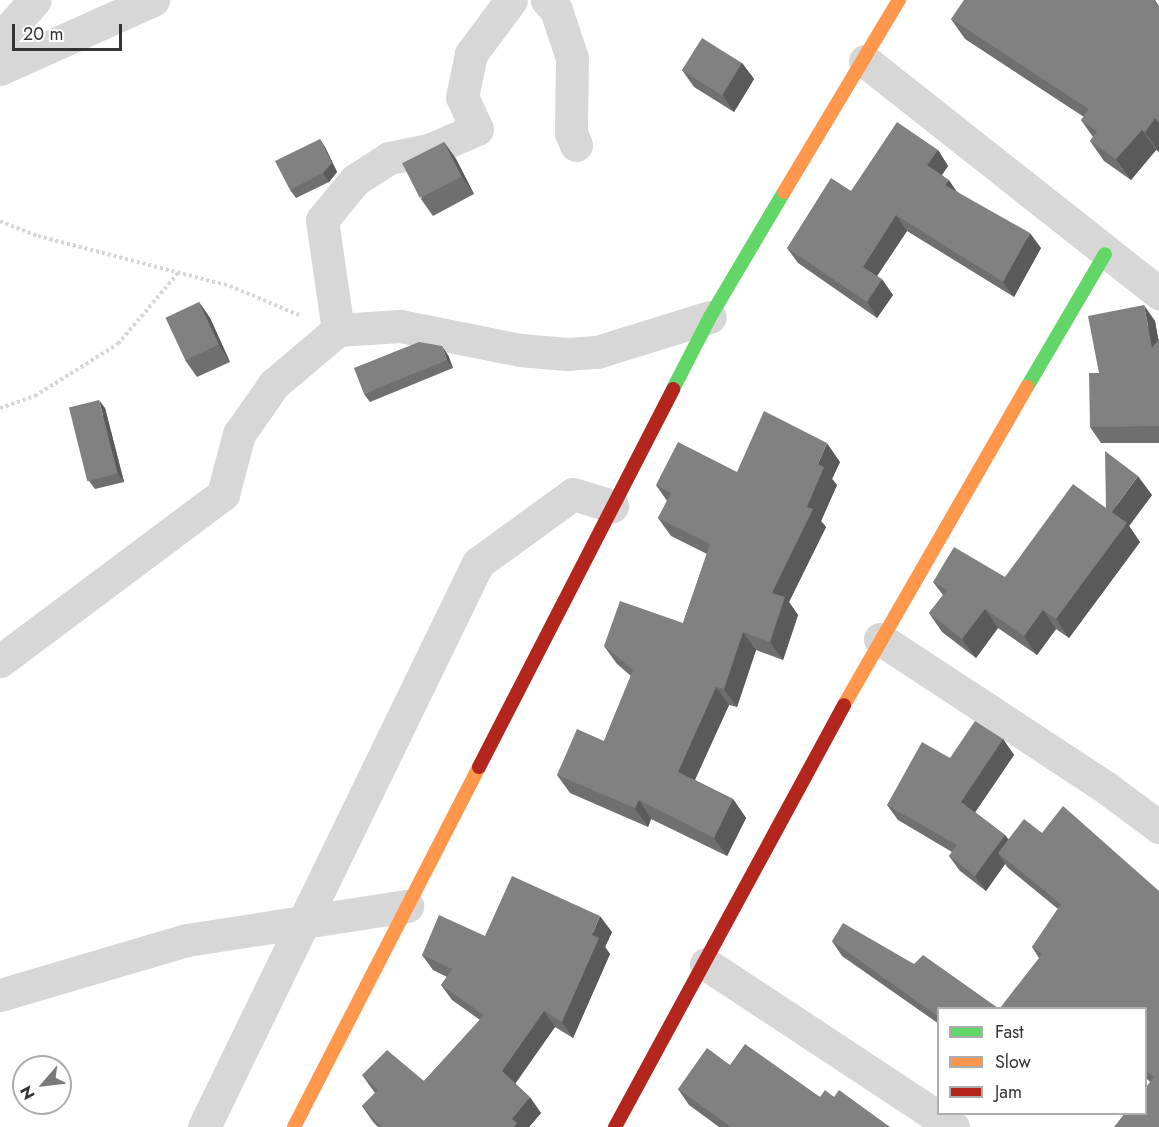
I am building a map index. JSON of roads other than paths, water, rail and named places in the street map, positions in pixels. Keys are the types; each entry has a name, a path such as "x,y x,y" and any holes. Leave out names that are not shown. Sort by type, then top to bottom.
{"street":[{"path":"0,39 35,0"},
{"path":"0,69 153,0"},
{"path":"332,335 322,220 355,180 389,158 429,150 477,129 462,97 471,54 510,0"},
{"path":"547,0 556,10 572,58 571,133 576,145"},
{"path":"294,1127 710,317 865,61 899,0"},
{"path":"865,61 1105,254 1159,293"},
{"path":"615,1127 706,964 880,639 1105,254"},
{"path":"0,661 224,494 239,434 273,384 332,335 400,326 520,350 567,354 597,352 710,317"},
{"path":"204,1127 478,564 573,494 612,506"},
{"path":"880,639 1108,789 1159,827"},
{"path":"0,995 187,940 407,906"},
{"path":"706,964 953,1127"}]}
